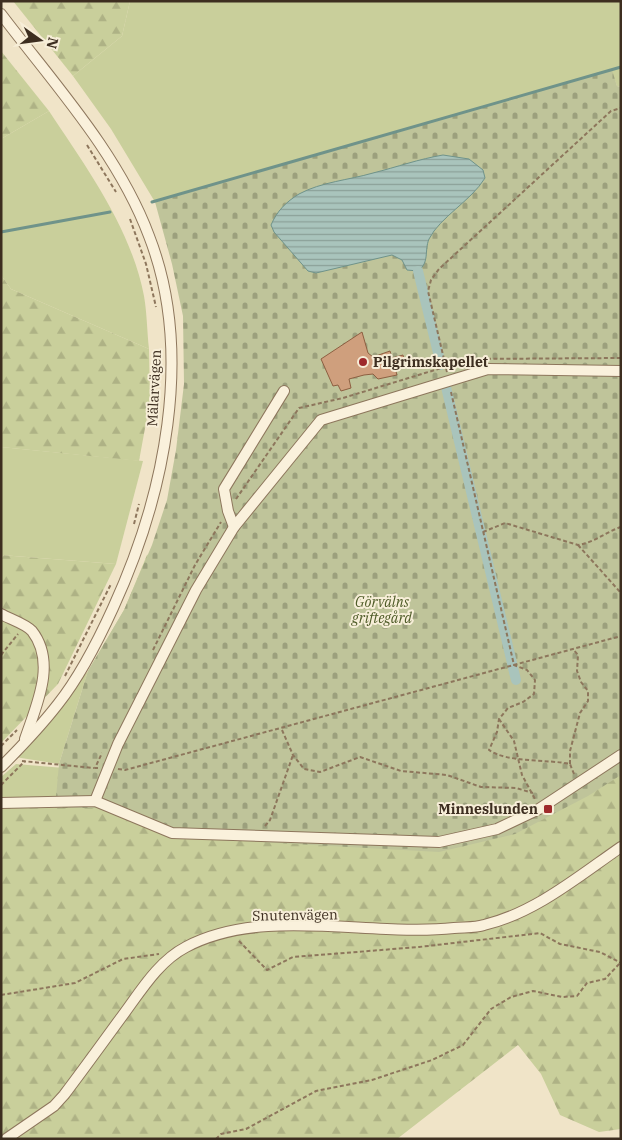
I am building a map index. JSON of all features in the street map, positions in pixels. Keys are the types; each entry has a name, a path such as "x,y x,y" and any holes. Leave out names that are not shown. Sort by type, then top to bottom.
{"street":[{"name":"Mälarvägen","path":"1,14 108,155 135,202 150,238 163,288 170,335 172,380 167,430 156,487 141,542 105,625 82,668 59,704 1,767"},
{"path":"95,801 118,744 196,590 234,527 320,420 488,369 621,371"},
{"path":"234,527 228,511 224,489 228,479 284,391"},
{"path":"1,614 32,630 45,660 40,696 23,744"},
{"path":"1,803 95,801 172,833 439,842 497,828 539,809 621,755"},
{"name":"Snutenvägen","path":"6,1139 54,1106 165,961 185,948 219,934 288,926 427,931 484,925 521,911 560,889 621,846"}],"path":[{"path":"514,665 428,291 431,280 439,269 611,111 621,108"},
{"path":"85,142 120,198"},
{"path":"128,215 146,264 156,307"},
{"path":"151,654 195,565 228,511 299,408 344,398 471,359 492,357 621,358"},
{"path":"133,527 140,500"},
{"path":"483,532 505,524 578,545 588,544 604,533 621,527"},
{"path":"578,545 621,593"},
{"path":"64,676 113,580"},
{"path":"1,655 25,626"},
{"path":"10,759 125,770 621,636"},
{"path":"570,778 574,774 570,764 570,751 580,713 588,701 588,692 581,682 577,671 578,655 573,649"},
{"path":"514,665 527,670 536,680 534,694 524,702 508,708 499,719 497,732 489,750 516,757 570,764"},
{"path":"499,719 514,742 516,757 539,809"},
{"path":"1,746 20,727"},
{"path":"281,728 293,755 304,769 320,772 360,758 401,771 447,775 481,787 516,788 533,793"},
{"path":"95,768 104,751"},
{"path":"257,836 270,820 293,755"},
{"path":"1,785 25,761"},
{"path":"216,1139 221,1134 246,1129 316,1091 372,1080 432,1060 462,1045 491,1008 511,996 533,991 562,996 577,996 587,984 605,979 620,963 600,952 560,944 540,933 418,947 293,957 267,970 230,932"},
{"path":"1,994 75,983 123,958 160,954"}],"green space":[{"path":"13,1 130,1 122,36 73,76"},
{"path":"130,1 621,1 621,87 617,86 611,70 155,202 111,129 73,76 122,36"},
{"path":"1,51 49,111 1,139"},
{"name":"Görvälns griftegård","path":"612,70 617,86 621,87 621,775 588,796 515,834 439,852 170,837 97,808 55,808 59,764 88,671 124,610 152,545 167,500 176,450 184,384 183,316 172,264 155,202"},
{"path":"49,111 106,199 129,246 144,296 149,349 11,289 1,275 1,139"},
{"path":"1,275 11,289 149,349 150,401 139,461 1,447"},
{"path":"621,346 621,1129 599,1132 560,1115 541,1074 518,1045 397,1139 1,1139 1,807 97,808 75,715 88,671 124,610 147,555"},
{"path":"1,447 143,461 116,564 1,555"},
{"path":"1,555 116,564 58,684 1,743"},
{"path":"88,671 59,764 15,757 14,756"},
{"path":"16,764 88,770 72,799 1,799 1,777"}],"water":[{"path":"443,155 469,159 483,170 485,178 472,194 440,223 434,231 429,239 424,264 418,271 407,270 402,260 392,255 316,273 308,271 274,232 271,225 273,220 282,207 299,194 326,184"}],"building":[{"name":"Pilgrimskapellet","path":"362,332 368,353 373,357 390,351 392,358 403,355 405,364 395,368 397,375 378,379 373,374 349,379 351,388 341,391 338,385 333,386 321,359"}],"waterway":[{"path":"152,202 621,67"},
{"path":"1,232 110,212"},
{"path":"418,271 441,365"},
{"path":"446,387 512,663"},
{"path":"513,668 516,680"}],"place":[{"name":"Pilgrimskapellet","path":"363,362"},
{"name":"Minneslunden","path":"548,809"}]}
